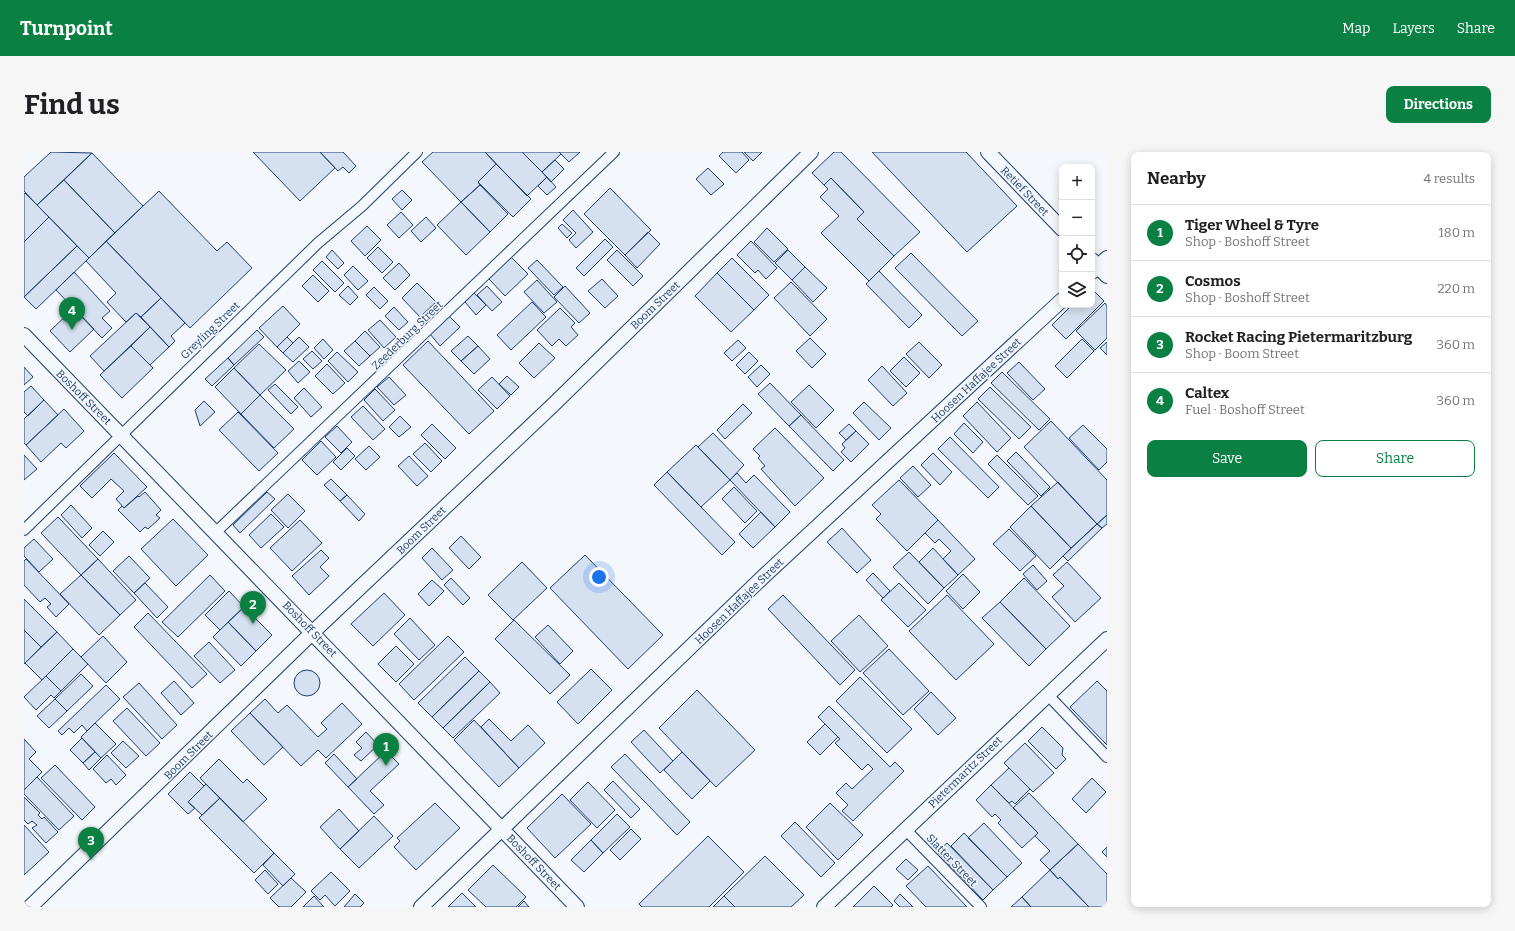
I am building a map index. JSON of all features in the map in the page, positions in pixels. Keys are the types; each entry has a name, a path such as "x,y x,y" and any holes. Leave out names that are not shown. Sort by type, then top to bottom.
{"street":[{"name":"Greyling Street","path":"24,530 318,243 362,206 417,152"},
{"name":"Zeederburg Street","path":"216,533 614,152"},
{"name":"Boom Street","path":"30,907 313,632 553,405 812,152"},
{"name":"Retief Street","path":"988,152 1059,226"},
{"name":"Hoosen Haffajee Street","path":"421,907 503,830 764,576 1059,303"},
{"name":"Boshoff Street","path":"24,335 313,632 577,907"},
{"name":"Pietermaritz Street","path":"824,907 1047,694 1107,639"},
{"path":"1047,694 1107,757"},
{"name":"Slatter Street","path":"905,829 981,907"}],"building":[{"path":"51,152 92,153 37,205 24,191 24,177"},
{"path":"253,152 320,152 335,168 300,201"},
{"path":"320,152 343,152 356,166 349,173 343,167 338,171"},
{"path":"433,152 485,152 496,164 478,182 480,185 461,202 422,162"},
{"path":"485,152 522,152 547,177 527,196"},
{"path":"522,152 559,152 561,154 542,172"},
{"path":"559,152 580,152 569,162"},
{"path":"723,152 742,152 749,160 736,173 719,156"},
{"path":"744,152 762,152 753,161"},
{"path":"834,152 841,152 920,232 894,256 857,219 864,212 831,178 824,185 812,173"},
{"path":"872,152 966,152 1017,206 967,252"},
{"path":"92,153 143,206 115,233 64,180"},
{"path":"555,160 564,169 551,182 542,172"},
{"path":"496,164 531,199 513,217 478,182"},
{"path":"708,168 724,184 711,195 696,179"},
{"path":"547,177 556,187 547,195 538,186"},
{"path":"831,178 864,212 857,219 894,256 869,281 821,233 839,216 820,197 828,189 824,185"},
{"path":"64,180 115,233 89,258 37,205"},
{"path":"480,185 508,214 490,232 461,202"},
{"path":"610,188 651,230 625,255 584,214"},
{"path":"402,190 412,200 402,210 392,199"},
{"path":"159,191 217,251 227,242 252,268 190,328 106,241"},
{"path":"25,193 49,217 24,242 24,194"},
{"path":"461,202 490,232 466,255 437,225"},
{"path":"573,210 593,232 576,248 569,240 576,233 563,220"},
{"path":"401,212 413,225 399,238 387,225"},
{"path":"49,217 77,246 24,297 24,242"},
{"path":"426,217 436,228 421,242 411,231"},
{"path":"562,224 572,233 567,238 558,228"},
{"path":"367,226 381,240 365,256 351,241"},
{"path":"767,228 788,249 774,262 754,242"},
{"path":"648,232 660,244 637,268 625,255"},
{"path":"605,239 613,247 584,276 576,268"},
{"path":"106,241 161,298 141,317 136,313 126,322 107,302 116,293 86,261"},
{"path":"751,241 777,268 766,279 758,270 755,273 737,255"},
{"path":"77,246 89,258 36,309 24,297"},
{"path":"378,247 393,262 382,273 367,258"},
{"path":"332,250 344,263 338,269 326,257"},
{"path":"617,250 643,276 633,286 607,260"},
{"path":"788,250 805,267 792,280 775,263"},
{"path":"911,253 978,321 962,336 895,268"},
{"path":"511,257 528,274 505,296 489,279"},
{"path":"732,258 769,295 754,310 717,273"},
{"path":"537,260 563,287 554,295 528,268"},
{"path":"322,261 344,283 335,292 313,270"},
{"path":"399,263 410,275 395,290 383,278"},
{"path":"353,266 368,281 358,290 344,275"},
{"path":"805,267 827,288 813,302 792,280"},
{"path":"879,271 922,315 909,328 866,284"},
{"path":"74,272 110,311 102,318 112,328 102,338 56,290"},
{"path":"717,273 754,310 731,332 695,296"},
{"path":"313,275 329,291 318,302 302,286"},
{"path":"602,279 618,296 605,308 588,291"},
{"path":"537,280 557,302 544,313 524,292"},
{"path":"791,282 827,319 810,336 774,298"},
{"path":"417,283 436,302 420,317 402,298"},
{"path":"348,286 358,297 350,305 339,295"},
{"path":"487,286 502,302 492,311 477,295"},
{"path":"565,286 590,313 579,323 554,297"},
{"path":"374,287 388,301 380,309 366,295"},
{"path":"1095,292 1104,301 1066,339 1052,325 1069,308 1095,308"},
{"path":"474,293 486,305 476,315 465,302"},
{"path":"161,298 185,323 171,336 175,341 169,347 141,317"},
{"path":"532,302 546,317 511,350 497,335"},
{"path":"1105,303 1107,306 1107,338 1095,350 1076,331"},
{"path":"283,306 300,324 277,347 259,328"},
{"path":"394,307 408,322 399,330 385,316"},
{"path":"74,308 94,329 70,352 50,331"},
{"path":"560,308 575,323 571,327 578,335 566,346 559,339 552,346 537,330"},
{"path":"136,313 150,327 104,371 90,356"},
{"path":"449,316 460,327 440,346 430,334"},
{"path":"380,320 396,337 384,348 368,330"},
{"path":"150,327 169,347 150,365 131,346"},
{"path":"257,330 264,337 234,365 228,358"},
{"path":"365,331 380,347 370,356 355,341"},
{"path":"468,336 478,346 461,361 451,351"},
{"path":"287,337 293,343 283,353 277,347"},
{"path":"299,337 309,347 293,362 283,353"},
{"path":"810,338 826,354 812,368 796,351"},
{"path":"323,339 333,350 324,359 314,348"},
{"path":"1082,339 1094,351 1067,378 1055,366"},
{"path":"738,340 746,348 732,361 724,353"},
{"path":"355,341 370,356 359,366 344,351"},
{"path":"428,341 494,411 469,434 403,365"},
{"path":"919,342 942,365 929,378 906,354"},
{"path":"1107,342 1107,355 1100,348"},
{"path":"539,343 555,358 534,378 519,363"},
{"path":"259,344 286,370 260,395 234,368"},
{"path":"131,346 153,368 122,398 100,375"},
{"path":"478,346 490,359 474,374 461,361"},
{"path":"312,351 322,361 313,369 303,359"},
{"path":"337,352 358,372 348,382 328,361"},
{"path":"749,352 758,361 745,374 736,365"},
{"path":"904,357 920,373 906,387 890,371"},
{"path":"228,358 234,365 212,386 205,379"},
{"path":"299,361 310,372 298,383 288,371"},
{"path":"1019,362 1045,389 1033,400 1007,373"},
{"path":"327,364 345,383 333,394 315,376"},
{"path":"761,365 770,374 757,387 748,377"},
{"path":"882,366 907,393 893,406 868,380"},
{"path":"24,367 33,377 24,385"},
{"path":"234,368 260,395 241,414 215,387"},
{"path":"1002,372 1050,419 1039,430 991,383"},
{"path":"507,376 519,387 511,395 499,384"},
{"path":"389,377 406,395 394,405 377,387"},
{"path":"492,377 510,396 497,409 478,390"},
{"path":"770,383 801,415 789,426 758,394"},
{"path":"275,384 298,407 291,414 268,390"},
{"path":"809,385 834,410 816,428 791,402"},
{"path":"31,386 44,400 28,416 24,412 24,392"},
{"path":"990,387 1031,427 1019,439 978,399"},
{"path":"304,388 322,407 311,417 294,398"},
{"path":"375,389 395,410 383,421 364,400"},
{"path":"260,395 294,429 274,448 241,414"},
{"path":"44,400 58,415 26,445 24,443 24,419"},
{"path":"204,401 215,412 200,426 195,410"},
{"path":"864,402 891,428 879,440 853,413"},
{"path":"977,402 1011,438 997,452 963,416"},
{"path":"743,404 752,413 725,439 717,430"},
{"path":"363,406 385,429 373,440 351,417"},
{"path":"64,409 84,431 66,448 61,443 41,462 26,445"},
{"path":"238,412 278,453 259,471 219,430"},
{"path":"801,415 844,460 833,471 789,426"},
{"path":"400,416 411,427 399,437 389,427"},
{"path":"1051,421 1107,480 1107,515 1097,524 1024,447"},
{"path":"964,423 983,442 973,453 954,434"},
{"path":"432,424 456,448 445,459 421,435"},
{"path":"849,424 856,431 846,440 839,433"},
{"path":"1083,425 1107,449 1107,462 1099,470 1069,438"},
{"path":"337,426 352,442 341,453 325,437"},
{"path":"775,428 824,478 795,506 761,469 765,466 758,458 760,456 753,449"},
{"path":"856,431 869,444 851,462 841,452 845,448 842,444"},
{"path":"713,433 744,465 730,480 698,447"},
{"path":"950,437 999,487 988,498 938,449"},
{"path":"321,441 336,457 317,475 302,460"},
{"path":"425,443 442,461 431,472 413,454"},
{"path":"696,445 730,480 701,507 667,472"},
{"path":"369,446 380,457 366,470 355,459"},
{"path":"347,448 355,456 341,470 333,462"},
{"path":"1016,452 1050,487 1041,496 1007,461"},
{"path":"114,453 147,487 124,508 116,499 124,491 111,479 92,498 80,486"},
{"path":"933,453 952,472 940,485 921,465"},
{"path":"24,455 37,469 24,480"},
{"path":"997,455 1038,496 1028,505 988,464"},
{"path":"409,456 428,476 417,486 398,466"},
{"path":"913,466 931,485 918,497 900,478"},
{"path":"667,472 735,542 722,555 654,485"},
{"path":"737,473 746,483 754,475 790,512 775,527 730,480"},
{"path":"331,479 347,495 340,501 324,485"},
{"path":"899,480 938,520 907,551 876,519 881,514 872,505"},
{"path":"1058,482 1097,524 1071,548 1031,506"},
{"path":"734,487 757,511 745,523 722,499"},
{"path":"145,492 161,510 156,515 160,518 148,529 145,527 140,532 118,510 122,506 124,508"},
{"path":"267,492 275,499 240,533 233,525"},
{"path":"288,494 305,511 288,528 271,510"},
{"path":"347,495 365,514 359,521 340,501"},
{"path":"71,505 92,528 82,538 61,515"},
{"path":"1031,506 1071,548 1050,569 1010,527"},
{"path":"761,512 775,527 753,548 739,534"},
{"path":"271,514 284,527 261,548 249,535"},
{"path":"1107,515 1107,524 1102,528 1097,524"},
{"path":"58,517 98,559 81,575 41,533"},
{"path":"173,519 208,555 176,586 141,549"},
{"path":"300,520 322,543 292,571 270,548"},
{"path":"938,520 975,559 958,575 943,559 951,551 939,539 935,543 925,533"},
{"path":"1097,524 1102,528 1068,561 1063,556"},
{"path":"842,528 871,560 857,573 827,542"},
{"path":"1009,529 1036,556 1020,571 993,544"},
{"path":"103,531 114,542 100,556 89,545"},
{"path":"461,536 481,557 469,569 449,548"},
{"path":"34,539 53,559 39,572 24,556 24,548"},
{"path":"432,548 453,570 442,580 422,558"},
{"path":"933,548 958,575 944,588 919,562"},
{"path":"321,550 329,558 320,567 329,576 309,595 292,576"},
{"path":"909,552 944,588 928,604 893,567"},
{"path":"585,555 663,635 628,669 550,588"},
{"path":"129,556 150,578 134,593 113,571"},
{"path":"26,559 69,604 56,617 47,607 51,604 45,598 40,602 24,585 24,561"},
{"path":"98,559 136,600 120,615 81,575"},
{"path":"522,562 547,588 513,620 488,595"},
{"path":"1067,562 1101,598 1075,622 1052,597 1064,586 1053,575"},
{"path":"1033,565 1047,581 1037,590 1023,574"},
{"path":"873,573 890,591 883,598 866,580"},
{"path":"963,574 980,592 963,609 946,591"},
{"path":"81,575 120,615 99,635 60,594"},
{"path":"210,575 225,591 178,637 162,622"},
{"path":"451,578 470,598 463,605 444,585"},
{"path":"1024,578 1070,626 1046,649 1000,602"},
{"path":"432,580 444,591 429,606 418,594"},
{"path":"145,583 168,607 157,618 134,593"},
{"path":"899,583 926,610 908,627 881,600"},
{"path":"229,591 244,607 220,630 205,615"},
{"path":"384,593 405,615 373,646 351,624"},
{"path":"783,595 855,670 840,685 768,609"},
{"path":"947,595 994,644 956,680 909,631"},
{"path":"24,599 57,632 41,647 24,630"},
{"path":"1000,602 1046,649 1029,666 982,618"},
{"path":"244,607 272,635 256,651 228,622"},
{"path":"148,613 207,674 192,688 134,627"},
{"path":"859,615 888,646 860,672 831,641"},
{"path":"410,618 435,645 419,660 394,634"},
{"path":"514,620 570,675 550,694 495,639"},
{"path":"228,622 256,651 241,666 213,637"},
{"path":"548,625 573,651 560,664 535,637"},
{"path":"24,631 41,647 24,664"},
{"path":"57,632 73,649 42,680 25,663"},
{"path":"103,636 127,662 106,683 81,657"},
{"path":"448,636 464,652 414,700 399,684"},
{"path":"209,642 235,670 220,683 194,656"},
{"path":"396,646 414,664 396,682 378,664"},
{"path":"73,649 88,664 61,691 46,676"},
{"path":"889,649 929,691 903,715 863,673"},
{"path":"465,657 479,671 432,717 418,703"},
{"path":"591,669 612,690 578,724 557,702"},
{"path":"307,670 317,673 320,683 317,693 307,696 297,693 294,683 297,673"},
{"path":"479,671 490,682 443,728 432,717"},
{"path":"81,674 93,686 67,711 55,699"},
{"path":"46,676 61,691 54,698 51,695 36,710 24,697"},
{"path":"860,677 912,729 887,753 836,701"},
{"path":"174,681 194,703 181,715 161,693"},
{"path":"1097,681 1107,691 1107,745 1070,707"},
{"path":"490,682 500,693 453,738 443,728"},
{"path":"139,683 177,725 162,739 123,697"},
{"path":"106,685 120,699 87,731 82,725 74,733 69,728 62,735 58,731"},
{"path":"697,690 755,750 716,787 659,728"},
{"path":"931,692 956,718 938,735 914,709"},
{"path":"55,699 67,711 49,728 37,716"},
{"path":"265,699 278,713 287,705 318,737 327,729 321,723 342,703 362,724 326,758 318,750 301,766 250,713"},
{"path":"829,706 890,767 895,762 904,771 853,821 842,811 848,805 836,793 846,783 852,789 873,769 868,764 862,770 835,743 840,739 818,717"},
{"path":"127,708 160,743 146,756 113,721"},
{"path":"250,713 283,747 264,765 231,731"},
{"path":"489,719 511,741 528,725 545,743 519,768 481,727"},
{"path":"474,720 519,768 499,787 454,740"},
{"path":"95,723 116,744 101,758 81,737"},
{"path":"825,724 838,737 820,755 807,742"},
{"path":"1042,727 1063,748 1062,755 1066,759 1056,769 1028,741"},
{"path":"644,730 673,761 660,773 631,742"},
{"path":"366,732 378,745 361,761 354,755 362,748 356,742"},
{"path":"82,738 95,752 83,763 70,750"},
{"path":"24,739 36,752 29,759 42,772 24,790"},
{"path":"123,741 139,756 126,768 111,753"},
{"path":"1025,743 1054,773 1033,792 1004,763"},
{"path":"386,751 399,764 370,791 384,805 374,814 348,787"},
{"path":"95,752 101,758 89,770 83,763"},
{"path":"682,752 710,781 692,799 664,770"},
{"path":"334,754 357,779 348,787 325,763"},
{"path":"625,754 690,822 677,835 611,767"},
{"path":"107,755 126,775 116,785 111,779 106,783 93,769"},
{"path":"219,759 243,783 247,779 267,799 243,822 200,778"},
{"path":"55,765 95,807 82,820 41,778"},
{"path":"1009,768 1030,789 1015,804 1012,801 1009,803 991,785"},
{"path":"190,772 204,786 188,802 195,808 188,814 168,794"},
{"path":"37,777 74,816 59,830 24,794 24,790"},
{"path":"1092,778 1106,792 1086,813 1072,799"},
{"path":"613,781 640,809 631,818 604,790"},
{"path":"588,782 615,810 597,828 570,800"},
{"path":"206,784 220,798 202,815 188,802"},
{"path":"991,785 1038,833 1022,848 998,823 1001,820 995,814 992,817 976,800"},
{"path":"1029,793 1078,844 1050,870 1040,860 1050,851 1035,836 1038,833 1013,808"},
{"path":"562,794 591,824 555,858 527,828"},
{"path":"24,797 40,813 38,815 42,819 44,817 58,832 46,843 32,828 37,825 32,821 28,824 24,820"},
{"path":"220,798 274,853 254,873 199,818"},
{"path":"435,803 460,828 416,870 394,847 400,841 397,838"},
{"path":"830,803 863,835 838,860 806,827"},
{"path":"339,809 359,831 340,849 320,827"},
{"path":"617,814 630,827 603,853 591,840"},
{"path":"374,816 393,836 359,868 340,849"},
{"path":"795,822 835,863 821,877 781,836"},
{"path":"984,823 1022,863 1007,877 968,838"},
{"path":"24,825 49,852 24,875"},
{"path":"631,829 641,839 620,860 610,850"},
{"path":"964,833 1007,877 993,890 951,846"},
{"path":"708,836 744,872 709,907 642,907 639,904"},
{"path":"591,840 603,853 584,872 571,860"},
{"path":"947,843 993,890 983,900 937,852"},
{"path":"1078,844 1107,874 1107,907 1089,907 1060,877 1058,879 1050,870"},
{"path":"1107,847 1107,857 1102,852"},
{"path":"274,853 295,874 283,886 263,865"},
{"path":"765,856 804,895 791,907 735,907 724,896"},
{"path":"906,859 918,870 908,880 896,869"},
{"path":"493,865 526,897 516,907 486,907 468,890"},
{"path":"928,866 967,907 926,907 906,886"},
{"path":"265,870 278,884 268,894 255,880"},
{"path":"1050,870 1058,879 1060,877 1089,907 1031,907 1022,897"},
{"path":"331,872 350,891 335,906 325,895 320,900 311,891"},
{"path":"291,878 306,892 291,907 279,907 270,898"},
{"path":"874,886 893,905 891,907 853,907"},
{"path":"462,893 476,907 448,907"},
{"path":"355,894 364,903 360,907 344,907"},
{"path":"900,894 913,907 900,907 894,901"},
{"path":"314,896 324,907 303,907"},
{"path":"724,896 735,907 713,907"},
{"path":"1022,897 1031,907 1011,907"},
{"path":"524,901 529,907 518,907"}],"place":[{"name":"Caltex","path":"72,330"},
{"name":"Cosmos","path":"253,624"},
{"name":"Tiger Wheel & Tyre","path":"386,766"},
{"name":"Rocket Racing Pietermaritzburg","path":"91,860"}]}
